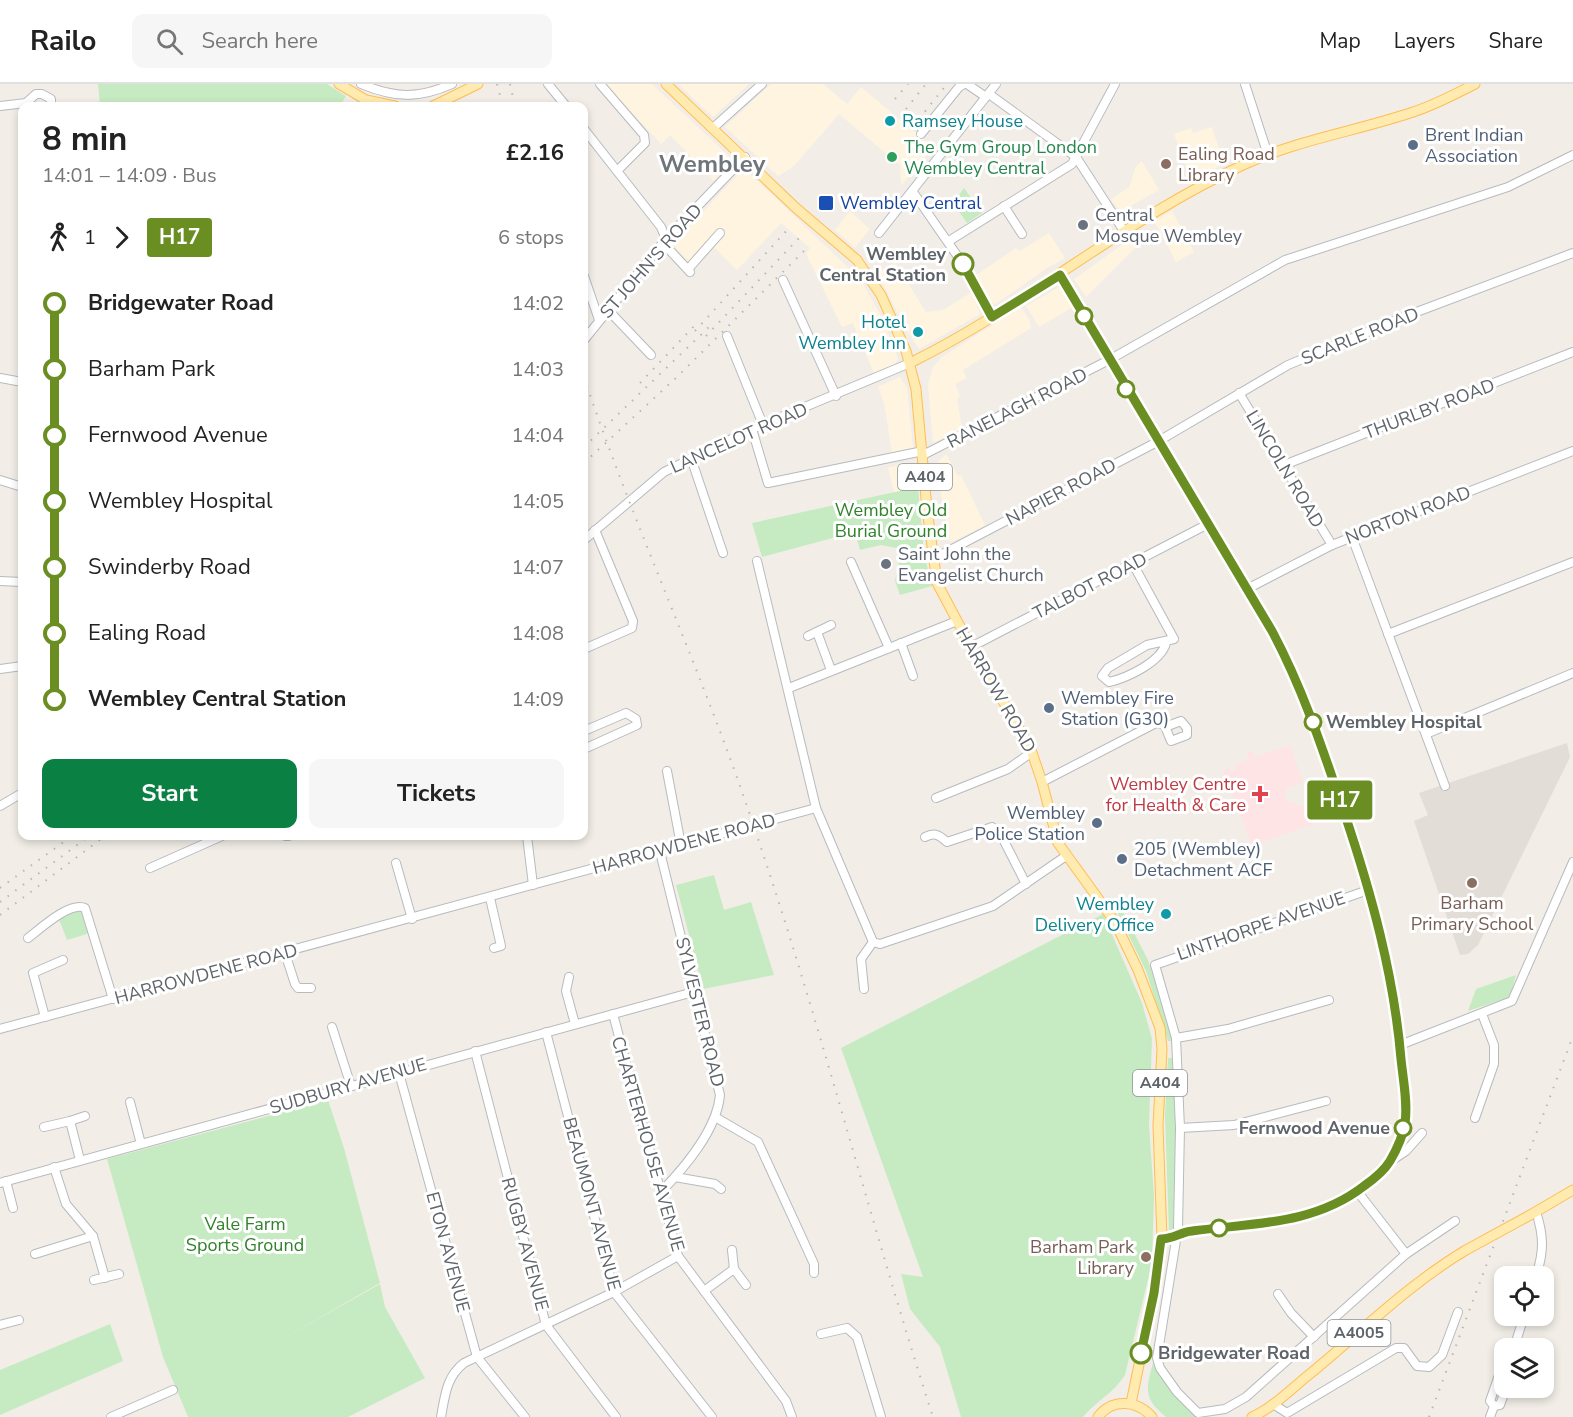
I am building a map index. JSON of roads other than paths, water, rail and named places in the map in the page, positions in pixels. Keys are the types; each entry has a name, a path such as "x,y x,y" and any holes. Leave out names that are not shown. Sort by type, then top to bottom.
{"main road":[{"path":"339,84 366,100 376,102"},
{"name":"A404","path":"666,84 791,203 865,269 885,303 910,363 923,453 933,559"},
{"path":"910,363 992,317 1183,195 1268,155 1412,112 1475,84"},
{"path":"440,102 472,86"},
{"name":"HARROW ROAD","path":"933,559 937,582 957,621 1032,752 1054,831 1066,856 1114,922 1138,970 1160,1028 1162,1049 1158,1125 1161,1239 1154,1293 1131,1404"},
{"name":"A4005","path":"1252,1417 1273,1404 1423,1277 1573,1190"},
{"path":"1098,1417 1113,1405 1131,1404 1141,1407 1152,1417"}],"street":[{"path":"361,84 386,94 421,95 437,87 452,84"},
{"path":"548,84 563,102"},
{"path":"600,84 644,135 645,143 617,171"},
{"path":"713,128 762,84"},
{"path":"921,134 959,87 966,84 987,95 1076,157 1124,231"},
{"path":"879,233 996,84"},
{"path":"949,241 1072,164 1115,84"},
{"path":"1245,84 1268,155"},
{"path":"27,102 36,94 42,94 51,99 51,102"},
{"path":"0,106 18,104"},
{"path":"588,134 661,227 664,241 690,270 720,233"},
{"name":"RANELAGH ROAD","path":"752,429 768,483 923,453 1109,360 1285,260 1508,187 1573,155"},
{"name":"ST JOHN'S ROAD","path":"588,335 664,241 745,157"},
{"path":"913,192 949,241 992,317"},
{"path":"1004,206 1022,234"},
{"name":"SCARLE ROAD","path":"1157,442 1288,365 1406,316 1573,253"},
{"path":"1060,275 1289,662 1307,707 1368,890 1386,962 1400,1045 1405,1122 1400,1141 1390,1162 1379,1175 1358,1191 1316,1214 1251,1225 1190,1231 1161,1239"},
{"path":"783,280 836,396"},
{"path":"588,288 599,320"},
{"path":"608,310 651,355"},
{"path":"727,336 763,425"},
{"name":"THURLBY ROAD","path":"1284,465 1573,352"},
{"name":"LANCELOT ROAD","path":"588,536 653,478 752,429 836,396 910,363"},
{"path":"0,378 18,381"},
{"name":"LINCOLN ROAD","path":"1239,393 1332,545"},
{"name":"NAPIER ROAD","path":"933,559 1157,442"},
{"name":"NORTON ROAD","path":"1247,589 1332,545 1573,451"},
{"path":"691,458 723,553"},
{"path":"0,480 18,486"},
{"name":"TALBOT ROAD","path":"971,647 1208,524"},
{"path":"588,647 632,628 633,621 595,530"},
{"path":"1352,537 1445,786"},
{"path":"757,561 816,808 873,942"},
{"path":"851,562 889,648"},
{"path":"1388,634 1573,562"},
{"path":"1133,564 1170,641"},
{"path":"0,581 18,582"},
{"path":"789,688 957,621"},
{"path":"808,636 831,625"},
{"path":"817,632 831,670"},
{"path":"1160,640 1170,641 1164,650 1146,664 1116,680 1104,680 1103,672 1108,668 1147,645 1160,640"},
{"path":"901,643 914,676"},
{"path":"0,669 18,667"},
{"path":"1426,734 1573,674"},
{"path":"588,728 626,713 636,719 637,725 588,747"},
{"path":"1042,782 1156,723 1164,724 1165,727"},
{"path":"936,798 1008,770 1032,752"},
{"path":"667,771 681,846"},
{"path":"0,806 18,795"},
{"name":"HARROWDENE ROAD","path":"0,1029 816,808"},
{"path":"925,837 933,833 947,842 992,827 1001,835 1026,884"},
{"path":"150,868 213,840"},
{"path":"527,840 533,885"},
{"name":"SYLVESTER ROAD","path":"660,852 720,1089 715,1117 675,1177 661,1192"},
{"path":"873,942 880,944 993,906 1066,856"},
{"path":"1400,1045 1512,1001 1573,862"},
{"path":"396,863 412,919"},
{"name":"LINTHORPE AVENUE","path":"1176,1038 1155,964 1368,890"},
{"path":"490,898 501,946"},
{"path":"28,938 58,915 76,906 85,908 113,999"},
{"path":"864,989 861,959 873,942"},
{"path":"285,953 295,984 298,987 311,988"},
{"path":"45,1017 33,973 63,960"},
{"path":"569,977 566,991 575,1024"},
{"name":"SUDBURY AVENUE","path":"3,1182 697,991"},
{"path":"1329,1000 1227,1029 1176,1038 1180,1128 1176,1236 1157,1358 1160,1368 1177,1392 1198,1413 1206,1414 1225,1409 1246,1397 1406,1254 1455,1221"},
{"name":"CHARTERHOUSE AVENUE","path":"612,1014 678,1256 786,1401 792,1417"},
{"path":"1475,1118 1494,1064 1494,1045 1482,1014"},
{"path":"332,1027 351,1086"},
{"name":"BEAUMONT AVENUE","path":"546,1032 614,1292 712,1417"},
{"name":"RUGBY AVENUE","path":"475,1051 546,1325 616,1417"},
{"name":"ETON AVENUE","path":"399,1072 477,1357 525,1417"},
{"path":"1180,1128 1234,1125 1326,1101"},
{"path":"130,1102 141,1144"},
{"path":"45,1127 85,1116"},
{"path":"715,1117 759,1142 814,1264 814,1273"},
{"path":"70,1121 80,1160"},
{"path":"1390,1162 1406,1151 1422,1132"},
{"path":"54,1167 66,1204 93,1236 105,1278"},
{"path":"675,1177 715,1184 721,1189"},
{"path":"3,1182 13,1208"},
{"path":"1358,1191 1406,1254"},
{"path":"1534,1213 1543,1235 1543,1254 1539,1266"},
{"path":"34,1254 93,1236"},
{"path":"732,1250 734,1269 746,1285"},
{"path":"441,1417 449,1380 455,1370 477,1357 614,1292 678,1256"},
{"path":"704,1291 734,1269"},
{"path":"94,1280 119,1274"},
{"path":"1278,1294 1291,1313 1314,1337"},
{"path":"1273,1404 1287,1413 1396,1348 1404,1348 1417,1366 1429,1367 1442,1355 1458,1312"},
{"path":"0,1325 19,1320"},
{"path":"821,1334 847,1328 857,1337 881,1417"},
{"path":"111,1417 173,1390"},
{"path":"1494,1390 1490,1401 1494,1406"},
{"path":"1494,1406 1500,1405 1502,1398"},
{"path":"1490,1417 1494,1406"}],"railway":[{"path":"497,84 502,102"},
{"path":"510,84 514,102"},
{"path":"895,99 908,84"},
{"path":"906,109 926,84"},
{"path":"919,119 947,84"},
{"path":"695,331 788,229"},
{"path":"706,336 799,238"},
{"path":"588,459 677,377 808,247"},
{"path":"640,383 698,322"},
{"path":"588,443 709,327"},
{"path":"588,388 624,489 712,709 752,821 800,969 933,1417"},
{"path":"0,888 66,840"},
{"path":"0,902 84,840"},
{"path":"0,915 100,840"},
{"path":"1429,1417 1573,1036"}],"place":[{"name":"Ramsey House","path":"890,121"},
{"name":"Brent Indian Association","path":"1413,145"},
{"name":"The Gym Group London Wembley Central","path":"892,157"},
{"name":"Ealing Road Library","path":"1166,164"},
{"name":"Wembley Central","path":"826,203"},
{"name":"Central Mosque Wembley","path":"1083,225"},
{"name":"Wembley Central Station","path":"963,264"},
{"name":"Hotel Wembley Inn","path":"918,332"},
{"name":"Saint John the Evangelist Church","path":"886,564"},
{"name":"Wembley Fire Station (G30)","path":"1049,708"},
{"name":"Wembley Hospital","path":"1313,722"},
{"name":"Wembley Centre for Health & Care","path":"1260,794"},
{"name":"Wembley Police Station","path":"1097,823"},
{"name":"205 (Wembley) Detachment ACF","path":"1122,859"},
{"name":"Barham Primary School","path":"1472,883"},
{"name":"Wembley Delivery Office","path":"1166,914"},
{"name":"Fernwood Avenue","path":"1403,1128"},
{"name":"Barham Park Library","path":"1146,1257"},
{"name":"Bridgewater Road","path":"1141,1353"}],"district":[{"name":"Wembley","path":"712,164"}],"park label":[{"name":"Wembley Old Burial Ground","path":"891,520"},
{"name":"Vale Farm Sports Ground","path":"245,1234"}]}
